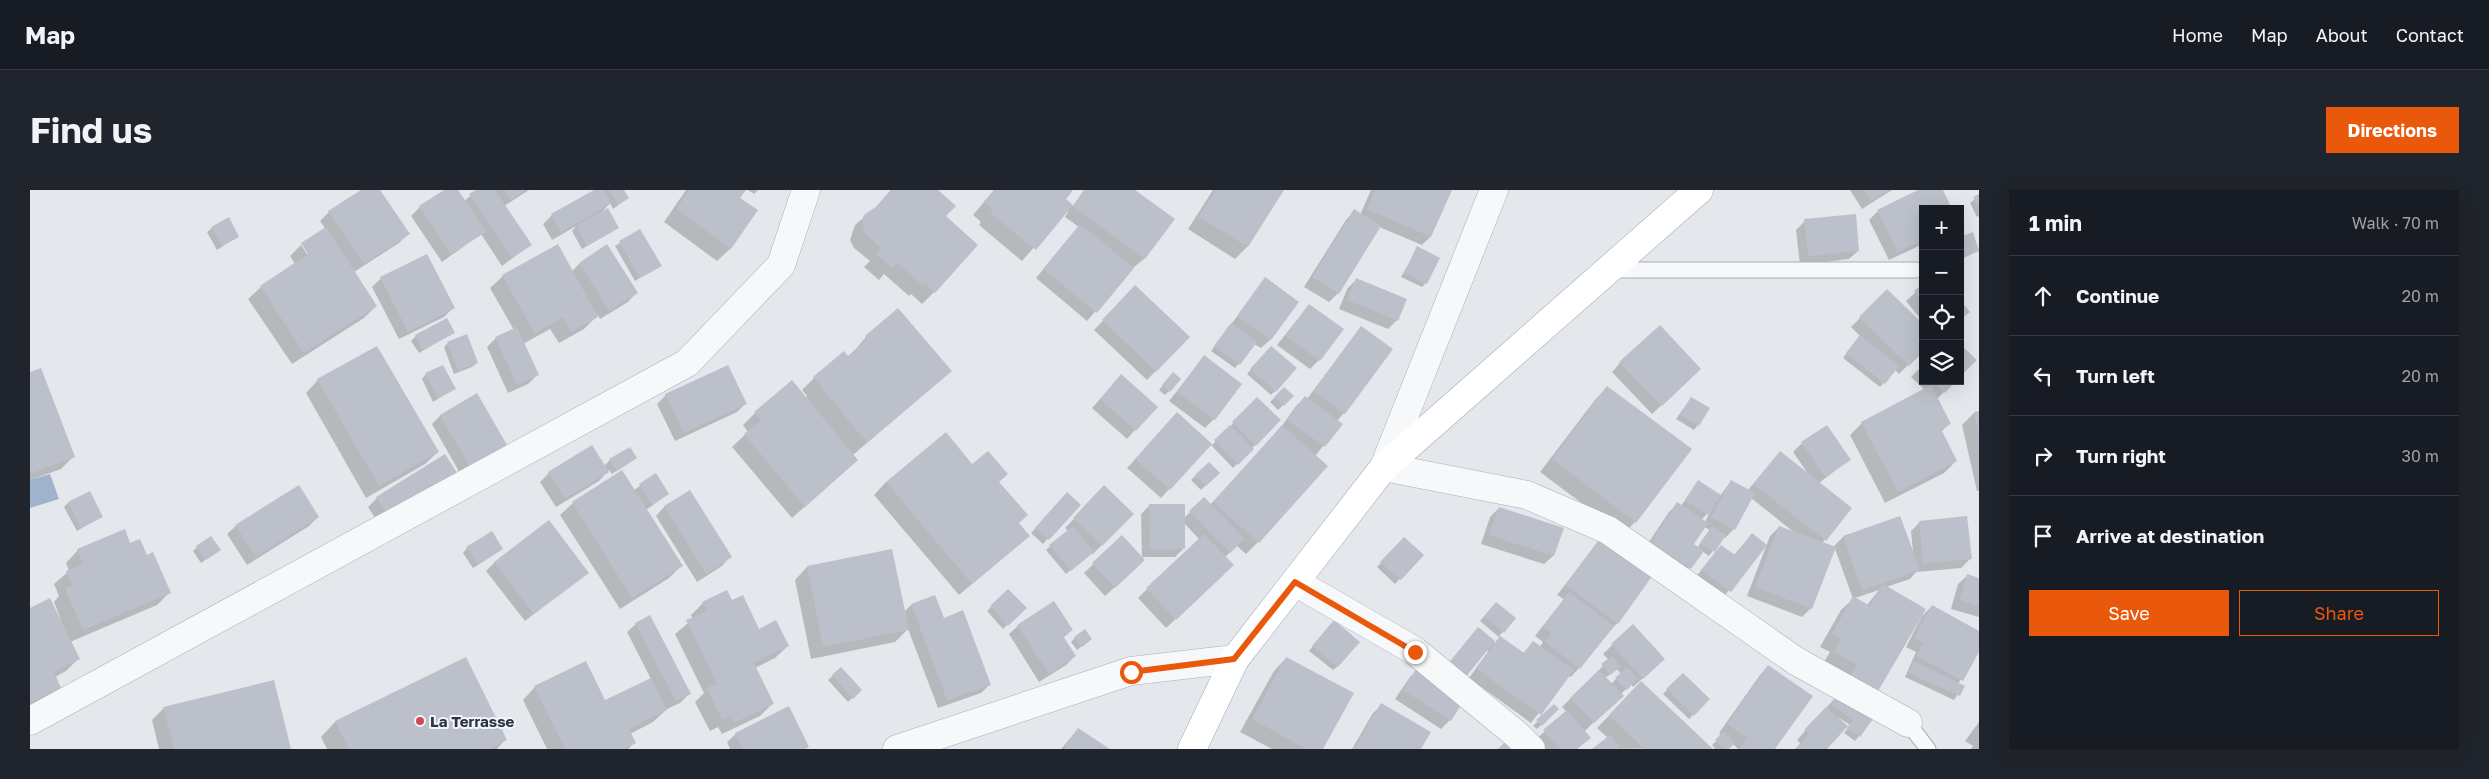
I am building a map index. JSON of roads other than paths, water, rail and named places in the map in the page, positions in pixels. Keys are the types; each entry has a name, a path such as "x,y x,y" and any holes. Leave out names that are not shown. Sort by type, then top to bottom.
{"main road":[{"path":"1192,749 1234,659 1384,467 1699,190"}],"street":[{"path":"30,721 687,363 781,265 806,190"},
{"path":"1494,190 1384,467 1527,495 1608,530 1796,662 1908,723"},
{"path":"1295,582 1415,652 1517,735 1530,749"},
{"path":"897,749 1131,672 1234,659"}],"lane":[{"path":"1608,270 1916,270"},
{"path":"1908,723 1928,749"}],"water":[{"path":"50,474 59,499 30,508 30,480"}],"place":[{"name":"La Terrasse","path":"420,721"}]}
